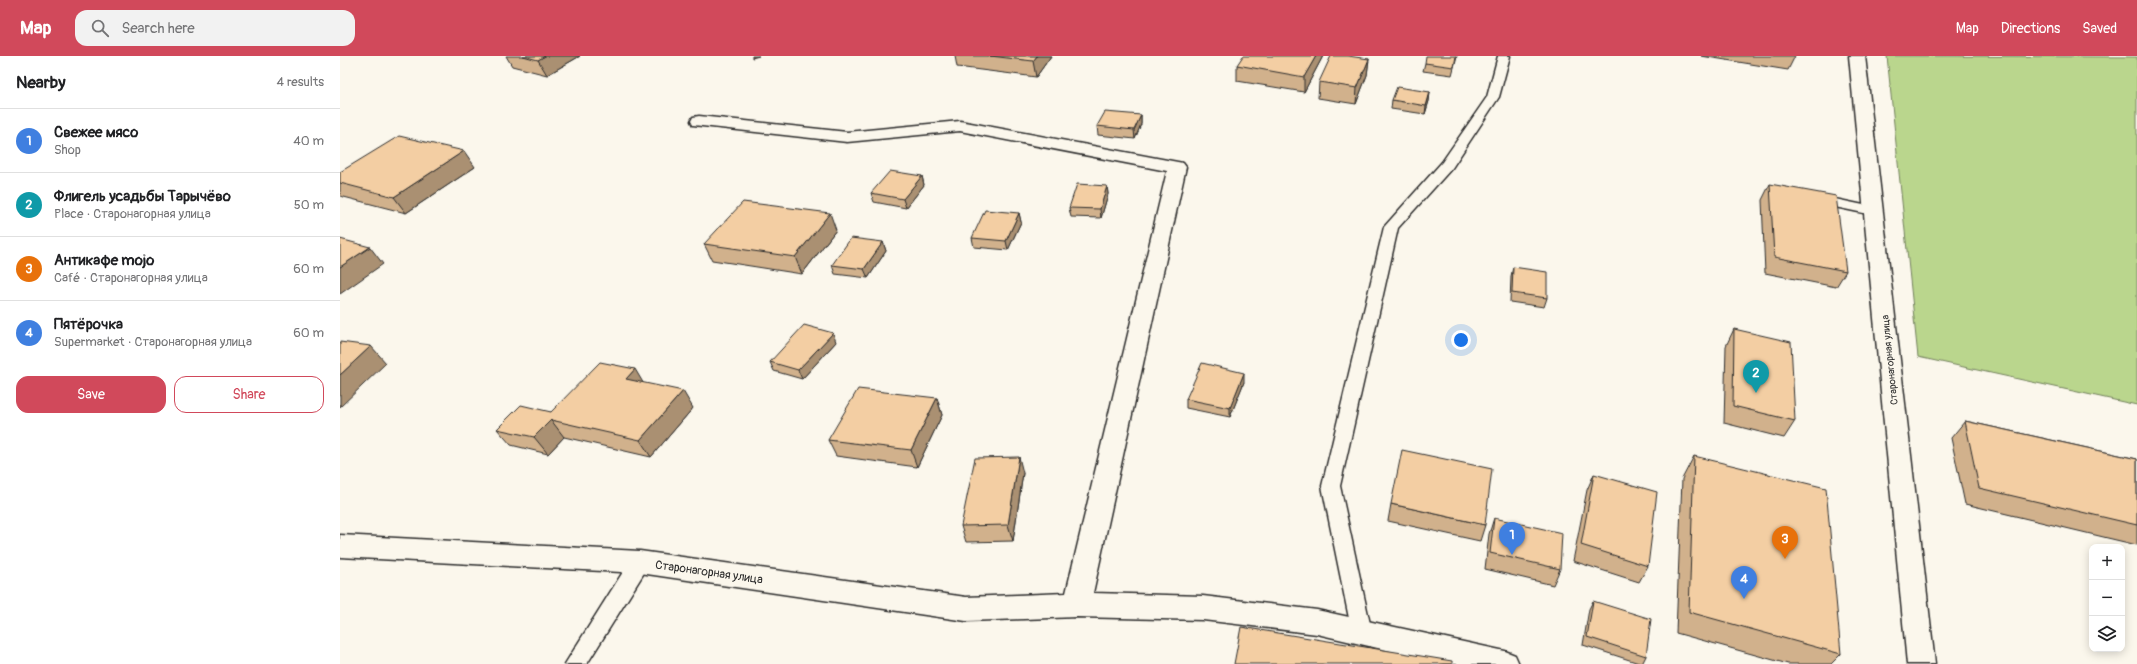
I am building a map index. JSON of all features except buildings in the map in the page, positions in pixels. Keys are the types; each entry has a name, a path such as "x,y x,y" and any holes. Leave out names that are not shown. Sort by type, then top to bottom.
{"street":[{"name":"Старонагорная улица","path":"1857,56 1921,664"},
{"path":"699,121 847,137 960,126 1177,167 1077,605"},
{"name":"Старонагорная улица","path":"340,546 640,562 966,609 1077,605 1203,608 1316,622 1505,664"}],"lane":[{"path":"1362,633 1331,486 1391,226 1447,165 1493,97 1504,56"},
{"path":"1805,197 1873,210"},
{"path":"575,664 640,562"}],"green space":[{"path":"1887,56 2137,57 2137,405 1918,357"}],"place":[{"name":"Флигель усадьбы Тарычёво","path":"1756,393"},
{"name":"Свежее мясо","path":"1512,555"},
{"name":"Антикафе mojo","path":"1785,559"},
{"name":"Пятёрочка","path":"1744,599"}]}
